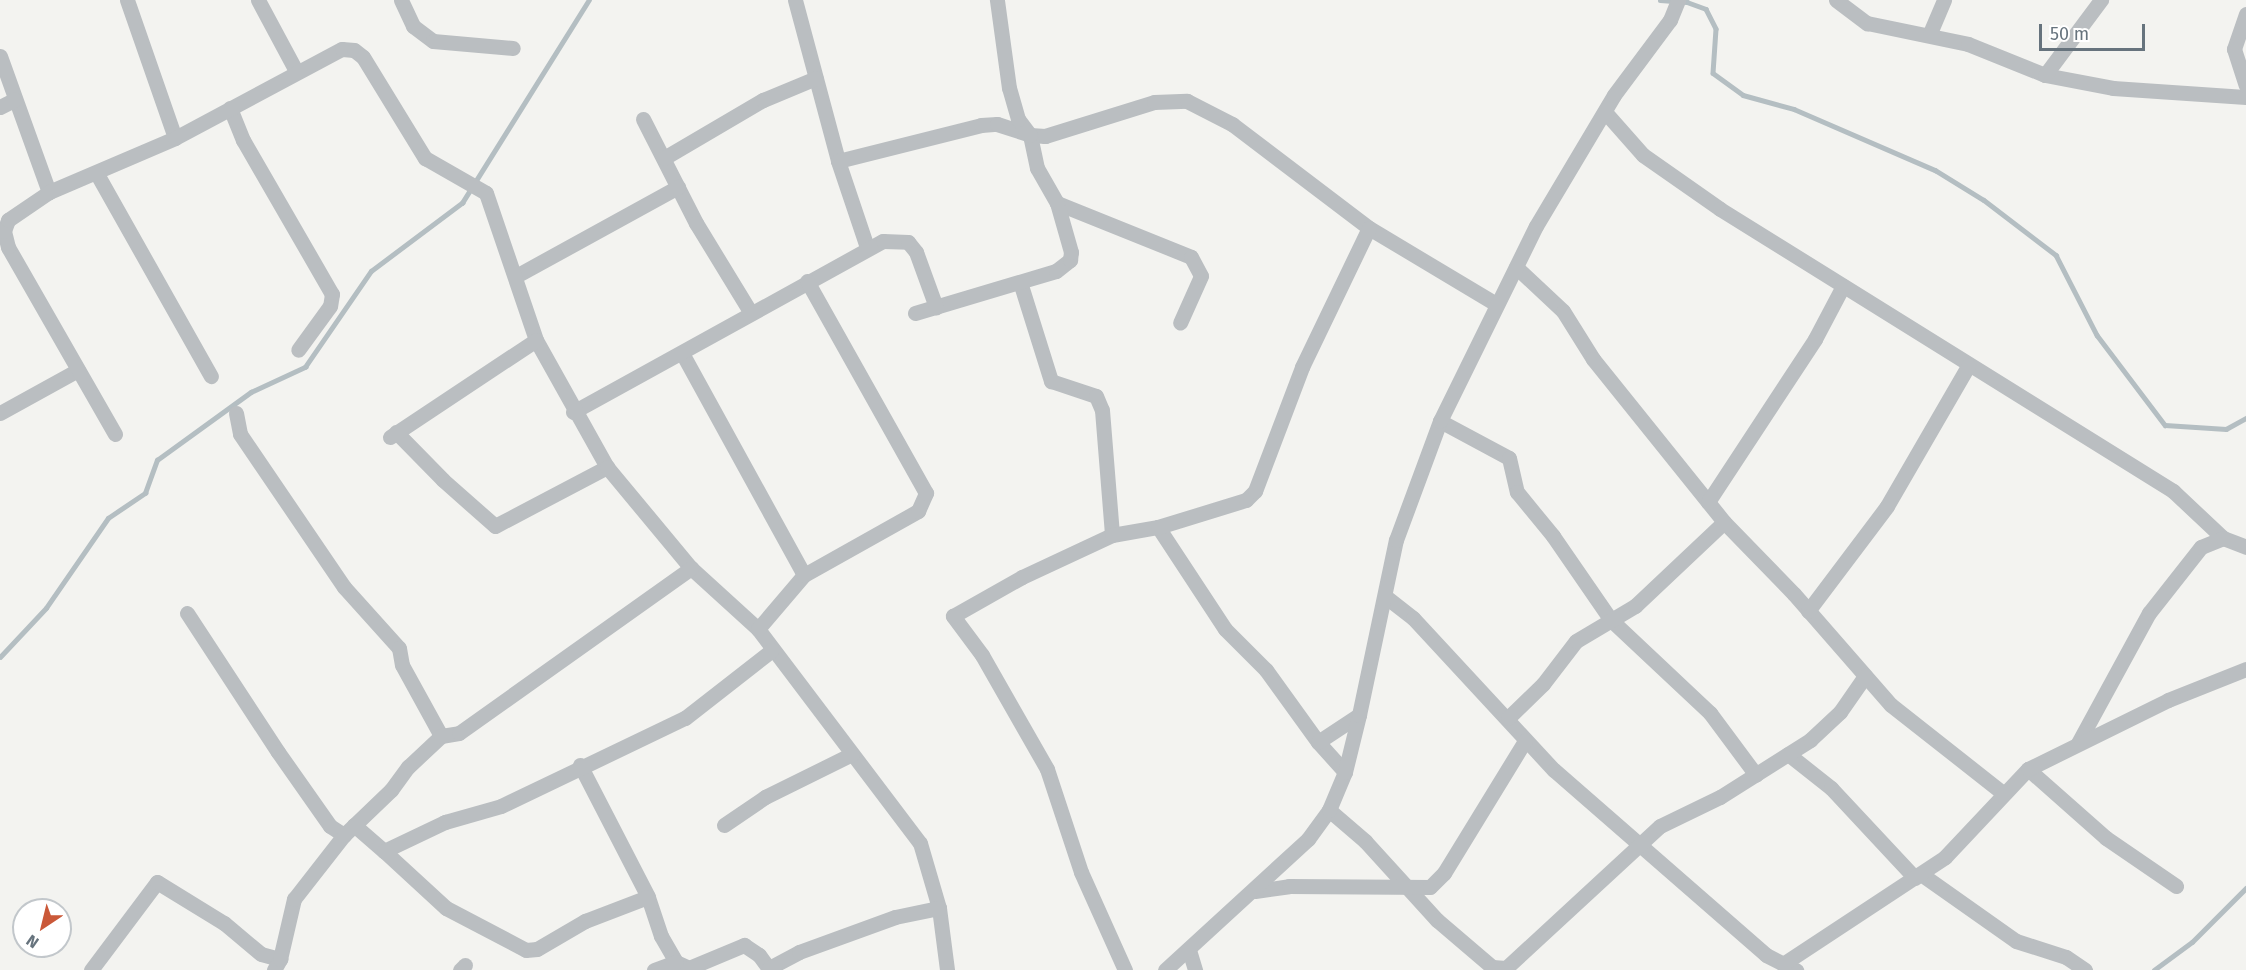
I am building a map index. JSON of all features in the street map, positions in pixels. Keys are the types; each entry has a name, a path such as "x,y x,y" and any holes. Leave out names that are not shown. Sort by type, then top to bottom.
{"street":[{"path":"127,0 175,138"},
{"path":"258,0 296,71"},
{"path":"401,0 413,26 433,41 513,48"},
{"path":"795,0 838,161 867,247"},
{"path":"915,313 1056,271 1070,260 1057,203 1037,168 1030,135 1018,120 1009,88 997,0"},
{"path":"1836,0 1867,23 1889,29 1930,33 1968,44 2045,75 2112,88 2246,97"},
{"path":"1930,33 1944,0"},
{"path":"2045,75 2101,0"},
{"path":"1165,970 1255,891 1308,839 1329,810 1345,772 1407,502 1440,421 1536,226 1605,112 1676,5"},
{"path":"2246,14 2234,49 2246,85"},
{"path":"115,434 8,247 4,231 8,220 49,192 97,174 175,138 296,71 342,49 354,50 363,57 425,158 486,193 536,340 573,412 607,467 692,568 758,629 920,843 939,908 947,970"},
{"path":"0,56 7,104 49,192"},
{"path":"664,158 763,100 816,78"},
{"path":"838,161 981,125 997,124 1030,135 1074,129 1154,102 1187,101 1232,124 1370,228 1496,304"},
{"path":"230,108 243,140 332,294 330,306 298,350"},
{"path":"1605,112 1643,155 1968,366 2173,491 2223,538 2246,548"},
{"path":"643,119 678,187 751,313"},
{"path":"97,174 211,376"},
{"path":"516,276 678,187"},
{"path":"1057,203 1191,257 1201,276 1180,323"},
{"path":"1125,970 1081,872 1047,769 982,655 953,616 1022,577 1112,535 1158,527 1231,506 1255,491 1302,367 1370,228"},
{"path":"573,412 682,353 867,247 897,239 908,242 916,252 936,307"},
{"path":"1516,267 1563,311 1593,359 1708,502 1865,676 1912,723 2003,793"},
{"path":"758,629 804,575 918,511 926,493 807,281"},
{"path":"1020,282 1051,381 1096,396 1102,410 1112,535"},
{"path":"1708,502 1815,339 1843,286"},
{"path":"536,340 393,435 495,526 607,467"},
{"path":"682,353 804,575"},
{"path":"1808,611 1887,506 1968,366"},
{"path":"0,413 78,370"},
{"path":"236,413 240,434 344,587 399,648 402,665 441,736"},
{"path":"1440,421 1509,458 1517,492 1553,536 1611,620 1710,713 1756,775"},
{"path":"1508,718 1543,684 1575,641 1635,606 1725,522"},
{"path":"1158,527 1225,628 1266,670 1318,742 1345,772"},
{"path":"2078,742 2144,621 2201,547 2223,538"},
{"path":"91,970 157,882 224,923 261,954 277,964 294,899 349,830 441,736 459,733 692,568"},
{"path":"1386,597 1413,618 1508,718 1525,741 1766,954 1789,967 1918,876 1962,841 2003,793 2028,769 2078,742 2246,669"},
{"path":"187,612 278,752 330,826 349,830 384,851 446,908 526,950 537,949 585,921 648,897"},
{"path":"384,851 445,822 501,806 580,765 685,718 772,650"},
{"path":"1329,810 1365,841 1407,889 1491,967 1506,968 1660,826 1756,775 1829,725 1865,676"},
{"path":"1318,742 1359,715"},
{"path":"1255,891 1309,886 1407,889 1430,887 1444,873 1525,741"},
{"path":"724,825 765,797 852,754"},
{"path":"1788,754 1832,788 1918,876 2016,941 2066,957 2085,970"},
{"path":"580,765 648,897 661,936 676,962 689,968 744,945 759,955 770,969 799,952 895,916 939,908"},
{"path":"2028,769 2106,838 2176,886"},
{"path":"1189,950 1195,970"},
{"path":"654,970 676,962"}],"waterway":[{"path":"0,657 46,608 108,518 145,493 157,460 251,392 305,367 371,271 462,203 589,0"},
{"path":"1660,0 1687,2 1706,9 1716,29 1713,73 1743,95 1794,109 1935,170 1984,200 2056,255 2097,335 2165,425 2226,429 2246,418"},
{"path":"2154,970 2192,942 2246,888"}]}
